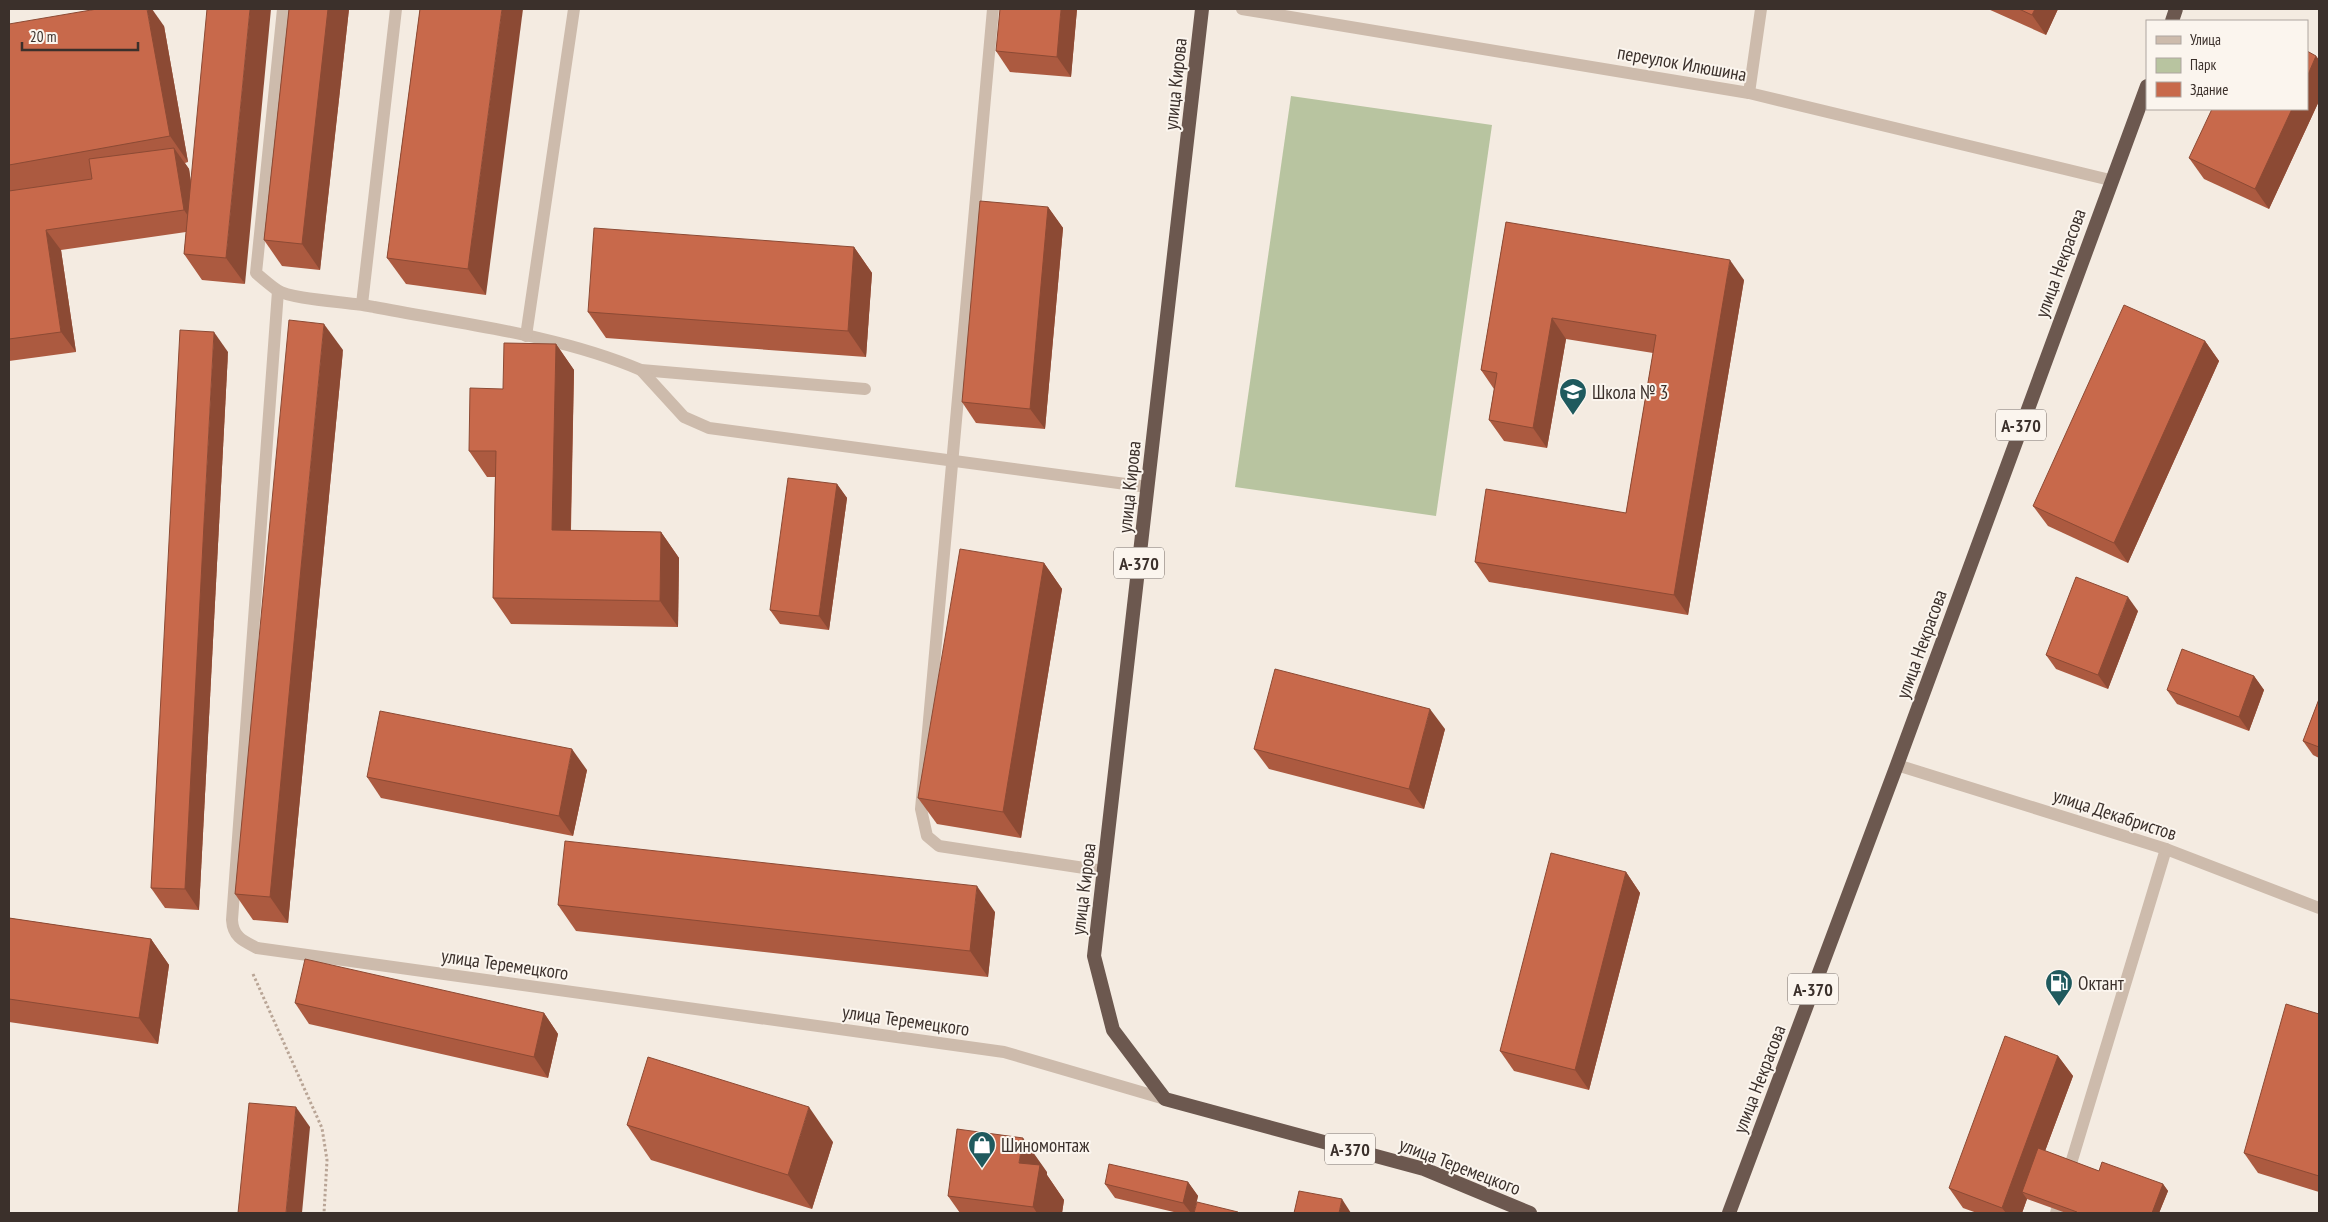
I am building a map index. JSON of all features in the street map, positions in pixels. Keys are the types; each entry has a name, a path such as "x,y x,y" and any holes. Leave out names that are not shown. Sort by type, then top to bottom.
{"highway":[{"name":"улица Кирова","path":"1165,1099 1113,1030 1094,956 1202,9"},
{"name":"улица Некрасова","path":"1729,1213 1897,765 2110,180 2146,89"},
{"name":"улица Теремецкого","path":"1165,1099 1424,1168 1530,1213"}],"street":[{"path":"283,9 256,273 278,291 298,296 362,304 526,336 614,359 641,370 865,389"},
{"path":"362,304 396,9"},
{"path":"526,336 574,9"},
{"path":"994,9 921,809 927,836 939,846 1104,871"},
{"name":"переулок Илюшина","path":"1242,9 1748,92 2110,180"},
{"path":"1748,92 1761,9"},
{"name":"улица Теремецкого","path":"278,291 232,920 232,928 236,936 257,948 1004,1052 1165,1099"},
{"path":"641,370 684,417 709,428 1148,487"},
{"name":"улица Декабристов","path":"1897,765 2166,850 2319,908"},
{"path":"2056,1213 2166,850"}],"path":[{"path":"252,973 322,1128 327,1160 324,1213"}],"green space":[{"path":"1291,96 1492,125 1436,516 1235,487"}],"building":[{"path":"97,9 147,9 170,136 9,165 9,24"},
{"path":"207,9 250,9 226,258 184,254"},
{"path":"289,9 328,9 302,244 264,240"},
{"path":"420,9 502,9 468,269 387,258"},
{"path":"1000,9 1061,9 1057,57 996,51"},
{"path":"2019,9 2035,9 2032,15"},
{"path":"2308,52 2316,56 2308,75"},
{"path":"2212,110 2292,110 2255,189 2189,158"},
{"path":"174,148 184,210 46,230 61,332 9,339 9,191 92,179 89,159"},
{"path":"980,201 1048,207 1030,409 962,402"},
{"path":"1506,222 1730,260 1674,595 1475,562 1486,489 1626,513 1656,335 1552,318 1533,428 1489,420 1497,373 1481,370"},
{"path":"594,228 854,247 848,331 588,312"},
{"path":"2124,305 2205,341 2114,543 2033,506"},
{"path":"289,320 324,324 270,897 235,894"},
{"path":"180,330 214,332 185,889 151,888"},
{"path":"504,343 556,344 552,530 661,532 660,601 493,598 496,451 469,451 470,388 503,389"},
{"path":"788,478 837,484 819,616 770,610"},
{"path":"960,549 1044,563 1003,812 918,798"},
{"path":"2076,577 2128,597 2098,675 2046,655"},
{"path":"2182,649 2254,676 2239,717 2167,690"},
{"path":"1275,669 1430,709 1409,789 1254,749"},
{"path":"2319,699 2319,747 2303,741"},
{"path":"380,711 572,749 559,816 367,777"},
{"path":"565,841 977,886 970,951 558,905"},
{"path":"1551,853 1626,872 1575,1070 1500,1051"},
{"path":"9,918 151,939 139,1018 9,999"},
{"path":"305,959 544,1013 534,1057 295,1003"},
{"path":"2286,1004 2319,1014 2319,1176 2244,1153"},
{"path":"2005,1036 2058,1056 2002,1208 1949,1188"},
{"path":"648,1057 809,1107 788,1175 627,1125"},
{"path":"249,1103 296,1107 286,1213 238,1213"},
{"path":"957,1129 1023,1138 1019,1163 1040,1165 1033,1207 948,1196"},
{"path":"2038,1148 2099,1171 2102,1162 2163,1184 2152,1213 2076,1213 2022,1192"},
{"path":"1109,1164 1188,1182 1183,1203 1105,1184"},
{"path":"1299,1191 1342,1199 1339,1213 1294,1213"},
{"path":"1197,1202 1238,1212 1238,1213 1194,1213"}],"place":[{"name":"Школа № 3","path":"1573,416"},
{"name":"Октант","path":"2059,1007"},
{"name":"Шиномонтаж","path":"982,1169"}]}
